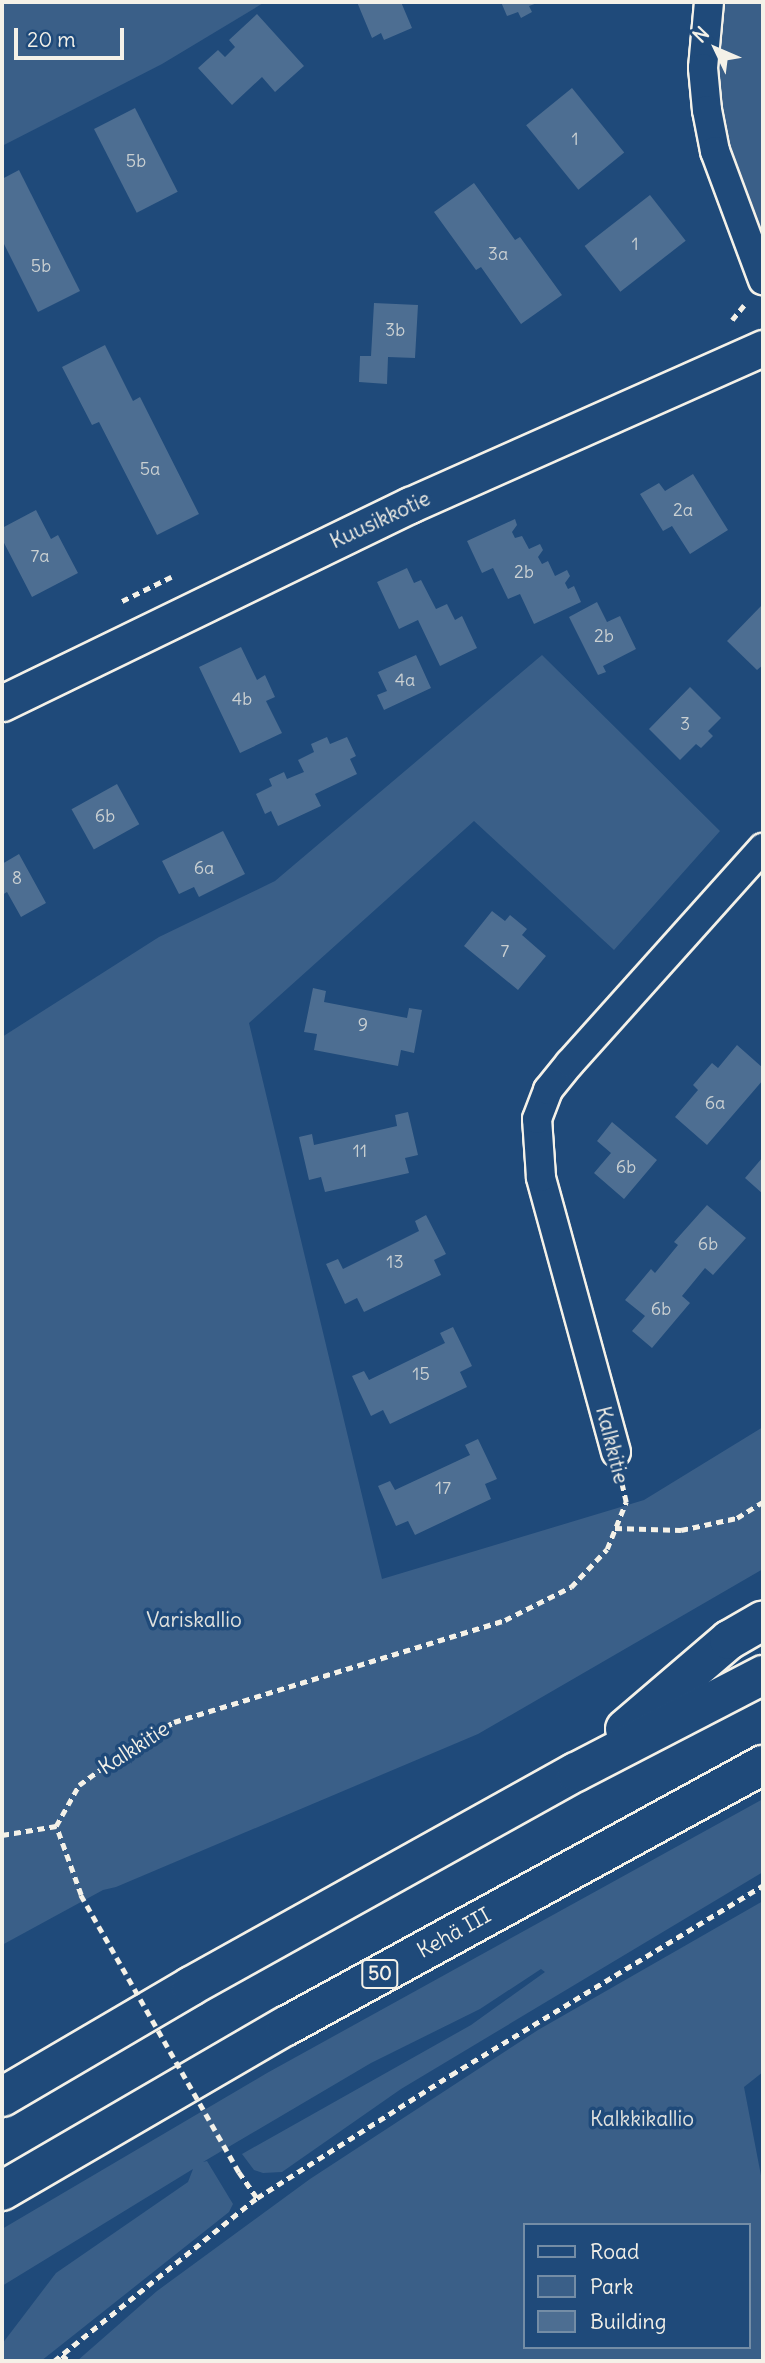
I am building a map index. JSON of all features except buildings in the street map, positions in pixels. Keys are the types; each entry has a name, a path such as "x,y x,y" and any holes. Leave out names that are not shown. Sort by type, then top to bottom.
{"highway":[{"path":"576,1772 729,1640 763,1620"},
{"path":"2,2096 191,1986 576,1772 763,1675"},
{"name":"Kehä III","path":"2,2191 286,2026 763,1765"}],"street":[{"path":"709,2 702,68 707,110 715,151 763,280"},
{"name":"Kuusikkotie","path":"2,703 410,505 763,348"},
{"name":"Kalkkitie","path":"617,1452 541,1177 537,1119 548,1090 563,1072 763,848"}],"path":[{"name":"Kalkkitie","path":"56,1826 79,1785 134,1745 174,1722 505,1620 571,1587 607,1549 626,1502 617,1452"},
{"path":"615,1528 681,1530 737,1518 763,1503"},
{"path":"2,1835 56,1826 80,1895 239,2172 257,2198"},
{"path":"54,2361 257,2198 451,2075 763,1885"},
{"path":"62,2355 69,2361"}],"green space":[{"path":"2,2 265,2 162,64 2,146"},
{"path":"720,2 763,2 763,236 722,123 717,44"},
{"name":"Variskallio","path":"542,655 720,831 614,950 474,821 249,1023 382,1579 644,1500 763,1427 763,1569 478,1734 116,1887 103,1890 2,1945 2,1037 159,937 275,881"},
{"path":"763,1799 763,1872 401,2089 282,2172 263,2173 254,2170 242,2154 471,2025 545,1972 541,1969 480,2009 371,2063 203,2162 207,2161 233,2204 229,2212 41,2361 2,2361 2,2344 56,2273 188,2182 193,2169 2,2286 2,2229 267,2073"},
{"name":"Kalkkikallio","path":"763,1901 763,2072 744,2087 763,2186 763,2361 77,2361 157,2291 310,2179 538,2030"}]}
